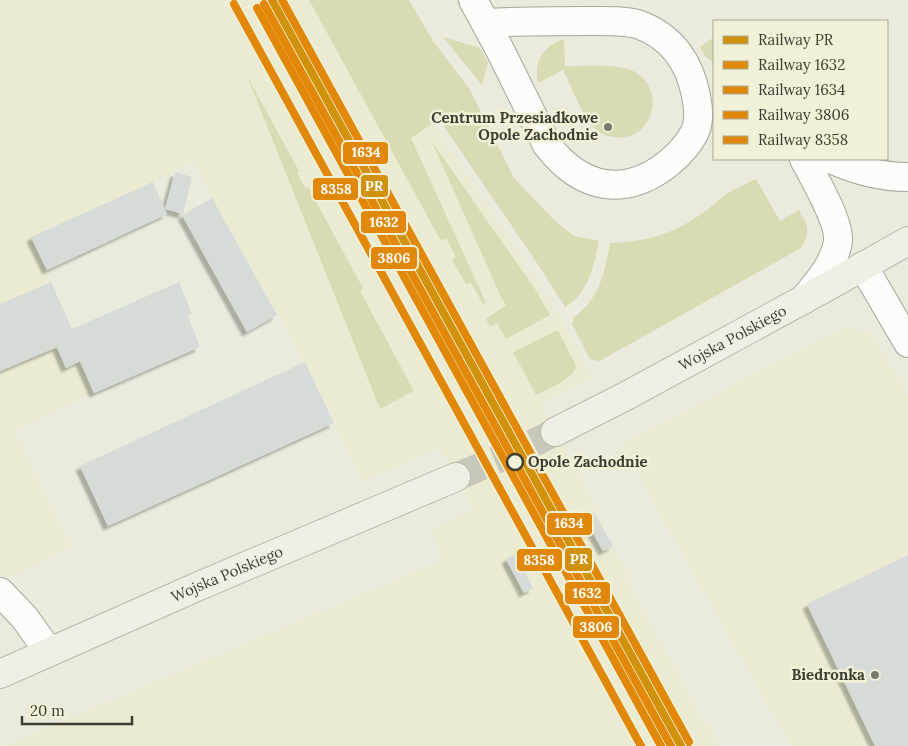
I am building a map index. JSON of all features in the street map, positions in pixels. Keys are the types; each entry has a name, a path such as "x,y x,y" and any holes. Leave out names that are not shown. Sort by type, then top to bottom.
{"main road":[{"name":"Wojska Polskiego","path":"556,432 803,300 908,241"},
{"name":"Wojska Polskiego","path":"0,674 320,533 456,477"}],"street":[{"path":"479,11 532,20 600,21 640,25 668,42 679,53 687,66 695,86 698,106 697,126 688,142 675,157 648,177 627,184 609,185 593,182 575,173 557,158 547,145 479,11"},
{"path":"687,66 713,81"},
{"path":"803,300 830,264 838,240 827,202 805,160"},
{"path":"833,160 882,176 908,177"},
{"path":"864,266 908,343"},
{"path":"0,592 24,617 49,652"}],"shaded area":[{"path":"0,0 360,0 438,131 561,319 592,376 540,404 592,500 596,515 628,575 625,576 704,723 708,722 718,739 715,741 717,746 4,746 443,560 431,529 473,509 440,448 363,481 305,362 193,161 153,182 31,237 85,359 80,361 94,393 15,431 70,546 9,579 0,571"},
{"path":"309,0 409,0 433,41 469,88 514,178 554,220 574,236 599,241 589,278 585,287 573,301 565,307 439,119 411,138 486,303 483,304 471,283 466,284 452,260 456,257 446,238 441,241"},
{"path":"443,37 480,48 488,63 482,85"},
{"path":"713,38 713,62 705,56 700,47"},
{"path":"564,39 565,66 618,67 633,71 644,79 650,89 653,101 651,113 646,123 638,132 627,137 614,137 596,130 585,115 563,70 538,83 537,68 542,55 551,45"},
{"path":"247,76 299,171 297,173 305,188 308,187 363,288 360,291 414,391 380,409"},
{"path":"432,142 535,289 550,315 506,339 497,323 490,327 486,319 506,305"},
{"path":"756,179 780,221 799,210 807,228 806,237 801,248 605,358 599,361 590,359 572,324 574,317 583,310 600,284 610,243 648,239 670,231 693,220 728,193"},
{"path":"850,327 872,334 908,396 908,746 791,746 621,445 826,336"},
{"path":"558,330 576,366 571,375 566,379 536,395 513,352"}],"building":[{"path":"175,172 192,177 183,214 165,209"},
{"path":"153,182 167,214 47,270 31,237"},
{"path":"212,198 277,315 247,332 182,215"},
{"path":"51,282 72,329 179,282 192,314 188,316 200,347 94,393 80,361 66,368 57,347 0,371 0,304"},
{"path":"305,362 334,423 108,526 80,466"},
{"path":"594,512 613,546 603,551 584,517"},
{"path":"515,554 533,588 524,593 506,559"},
{"name":"Biedronka","path":"908,555 908,746 875,746 807,604"}],"tunnel":[{"path":"456,477 520,450 555,432"}],"rail line":[{"name":"PR","path":"272,0 681,746"},
{"name":"1634","path":"282,0 689,742"},
{"name":"8358","path":"234,4 641,746"},
{"name":"1632","path":"264,4 671,746"},
{"name":"3806","path":"257,8 661,746"}],"place":[{"name":"Centrum Przesiadkowe Opole Zachodnie","path":"608,127"},
{"name":"Opole Zachodnie","path":"515,462"},
{"name":"Biedronka","path":"875,675"}]}
